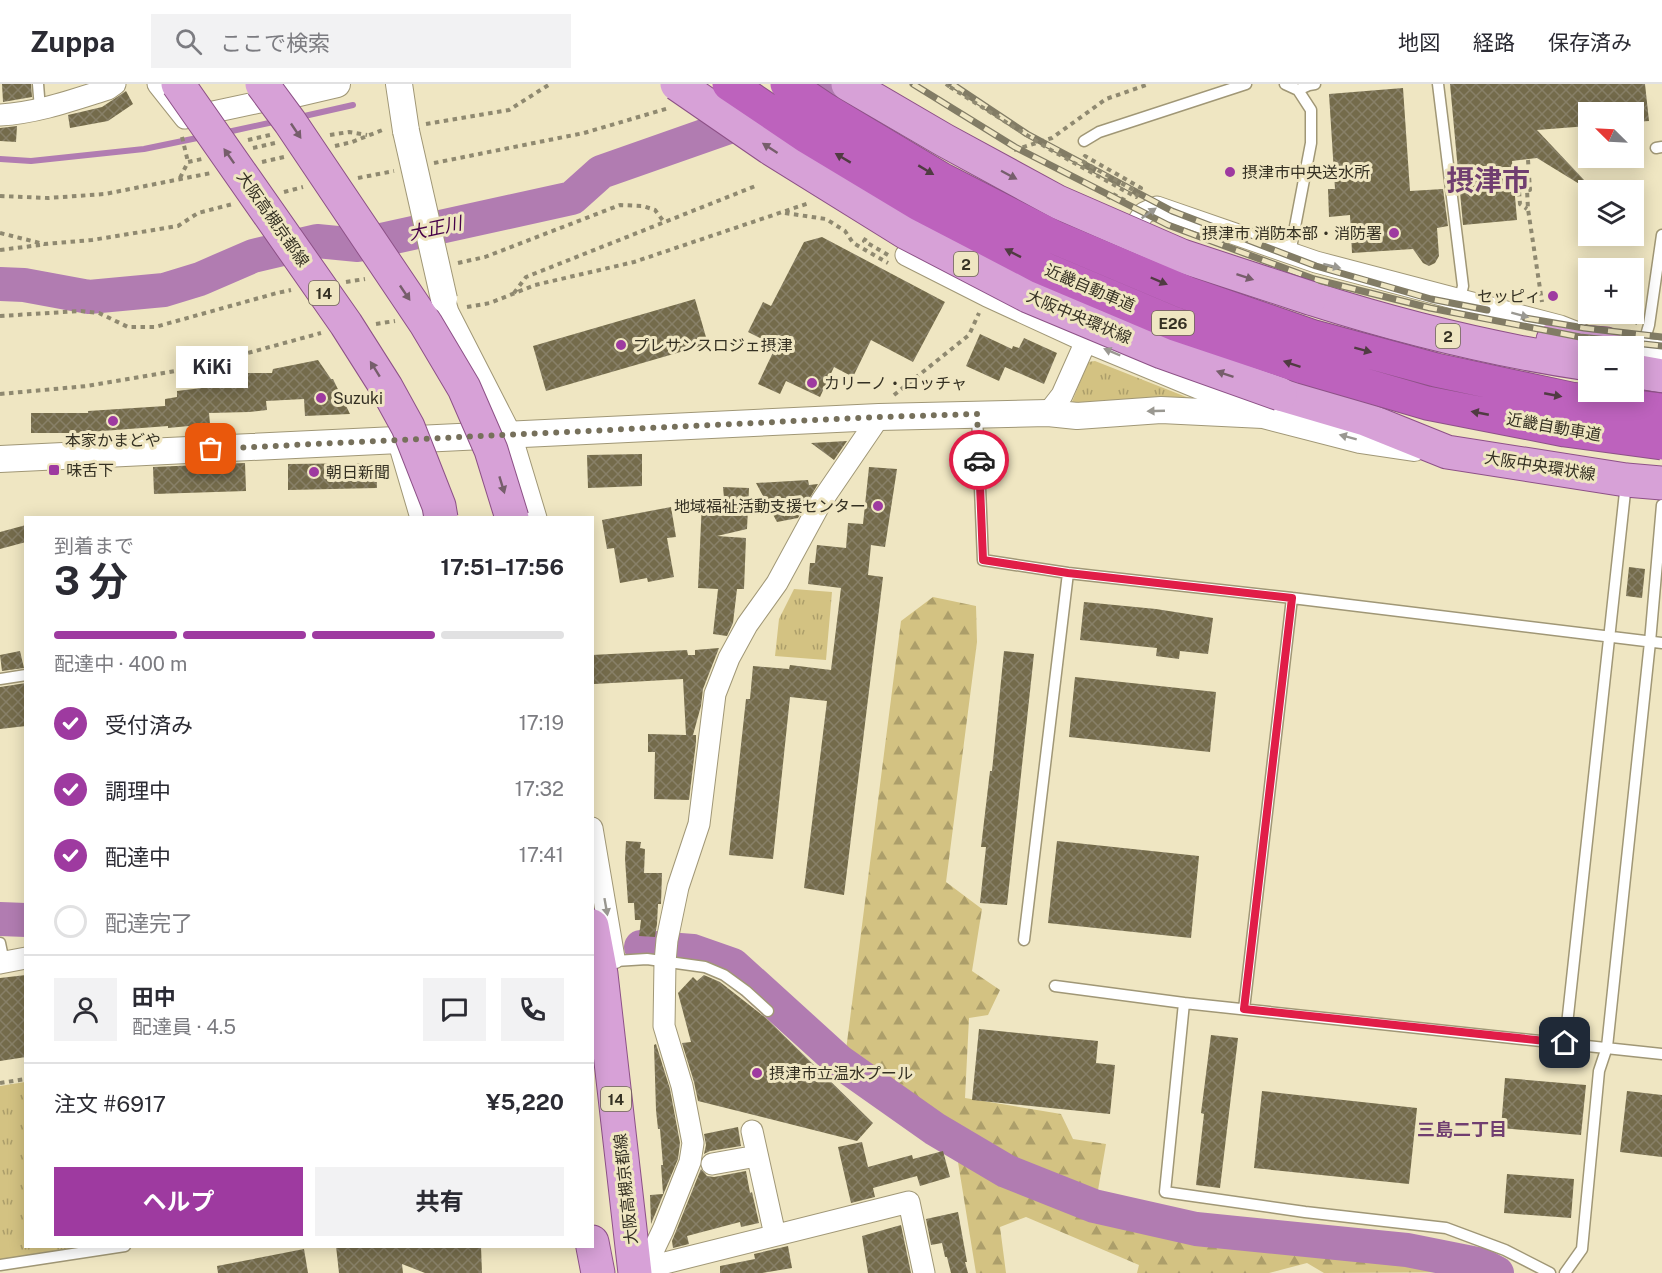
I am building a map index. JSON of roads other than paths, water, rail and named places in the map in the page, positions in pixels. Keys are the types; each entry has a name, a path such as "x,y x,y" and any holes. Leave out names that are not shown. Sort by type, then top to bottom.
{"highway":[{"name":"近畿自動車道","path":"729,84 806,136 920,204 1040,267 1175,324 1303,368 1427,403 1565,430 1662,443"},
{"name":"近畿自動車道","path":"787,84 824,109 941,178 1054,237 1187,292 1314,337 1436,370 1571,399 1662,410"}],"main road":[{"name":"大阪高槻京都線","path":"178,84 346,324 386,387 408,427 439,506 441,516"},
{"name":"2","path":"848,84 1058,202 1182,256 1310,298 1419,330 1551,359 1578,357"},
{"path":"278,88 290,122 426,324 464,388 491,450 511,516"},
{"name":"大阪中央環状線","path":"674,96 770,148 905,232 1028,296 1162,352 1271,404 1365,419 1447,452 1626,480 1662,483"},
{"name":"2","path":"1644,364 1662,376"},
{"name":"大阪高槻京都線","path":"594,937 601,974 638,1270"},
{"path":"593,1248 598,1273"}],"street":[{"path":"0,115 40,109 108,89 115,84"},
{"path":"158,84 185,118 278,88 337,84"},
{"path":"399,84 413,128 446,305 511,435 535,516"},
{"path":"1048,413 1062,395 1087,342 1133,229 1144,213 1157,207 1316,262 1460,298 1560,326 1585,336"},
{"path":"901,261 987,296 1087,342 1271,404"},
{"path":"0,459 511,435 884,408 977,414 1048,413 1077,416 1271,404"},
{"path":"638,1270 663,1230 690,1162 693,1143 682,1086 664,1026 666,952 678,887 699,824 715,694 729,658 747,625 777,583 821,502 884,408"},
{"path":"398,440 420,516"},
{"path":"594,840 615,961 621,1024 620,1133"},
{"path":"1,956 24,958"},
{"path":"752,1131 775,1235"},
{"path":"712,1164 757,1156"},
{"path":"638,1270 909,1202 924,1273"}],"lane":[{"path":"38,84 40,109"},
{"path":"1084,141 1099,132 1246,84"},
{"path":"1285,84 1298,90 1311,110 1311,143 1290,253"},
{"path":"1298,90 1315,84"},
{"path":"1438,84 1463,286 1460,298"},
{"path":"1640,336 1648,325 1659,270 1662,235"},
{"path":"977,414 983,560 1068,573 1662,643"},
{"path":"1565,1043 1626,480"},
{"path":"1565,1273 1582,1249 1599,1071 1607,1047 1650,642 1662,505"},
{"path":"1024,940 1068,573"},
{"path":"1244,1009 1292,598"},
{"path":"0,679 24,675"},
{"path":"615,961 647,959 666,952 724,975 768,1011"},
{"path":"1055,986 1184,1003 1662,1054"},
{"path":"1184,1003 1165,1192 1305,1212 1446,1228 1505,1250 1550,1273"},
{"path":"0,1265 112,1248"}],"waterway":[{"name":"大正川","path":"0,284 24,285 89,297 164,290 200,279 253,256 317,241 358,245 572,198 601,172 852,84"},
{"path":"300,117 353,105"},
{"path":"223,133 278,121"},
{"path":"0,159 31,161 144,149 202,137"},
{"path":"0,919 24,920"},
{"path":"641,947 693,951 733,965 840,1062 935,1129 1006,1171 1094,1206 1196,1229 1407,1250 1482,1265 1497,1273"}],"railway":[{"path":"913,84 1015,147 1168,225 1314,279 1430,308 1580,337 1662,346"},
{"path":"952,84 1027,134 1172,211 1316,266 1431,299 1487,310"},
{"path":"1525,318 1584,328 1662,337"}],"place":[{"name":"摂津市中央送水所","path":"1230,172"},
{"name":"摂津市 消防本部・消防署","path":"1394,233"},
{"name":"セッピィ","path":"1553,296"},
{"name":"プレサンスロジェ摂津","path":"621,345"},
{"name":"カリーノ・ロッチャ","path":"812,383"},
{"name":"Suzuki","path":"321,398"},
{"name":"本家かまどや","path":"113,421"},
{"name":"KiKi","path":"211,449"},
{"name":"味舌下","path":"54,470"},
{"name":"朝日新聞","path":"314,472"},
{"name":"地域福祉活動支援センター","path":"878,506"},
{"name":"摂津市立温水プール","path":"757,1073"}],"district":[{"name":"摂津市","path":"1488,179"},
{"name":"三島二丁目","path":"1462,1129"}]}
